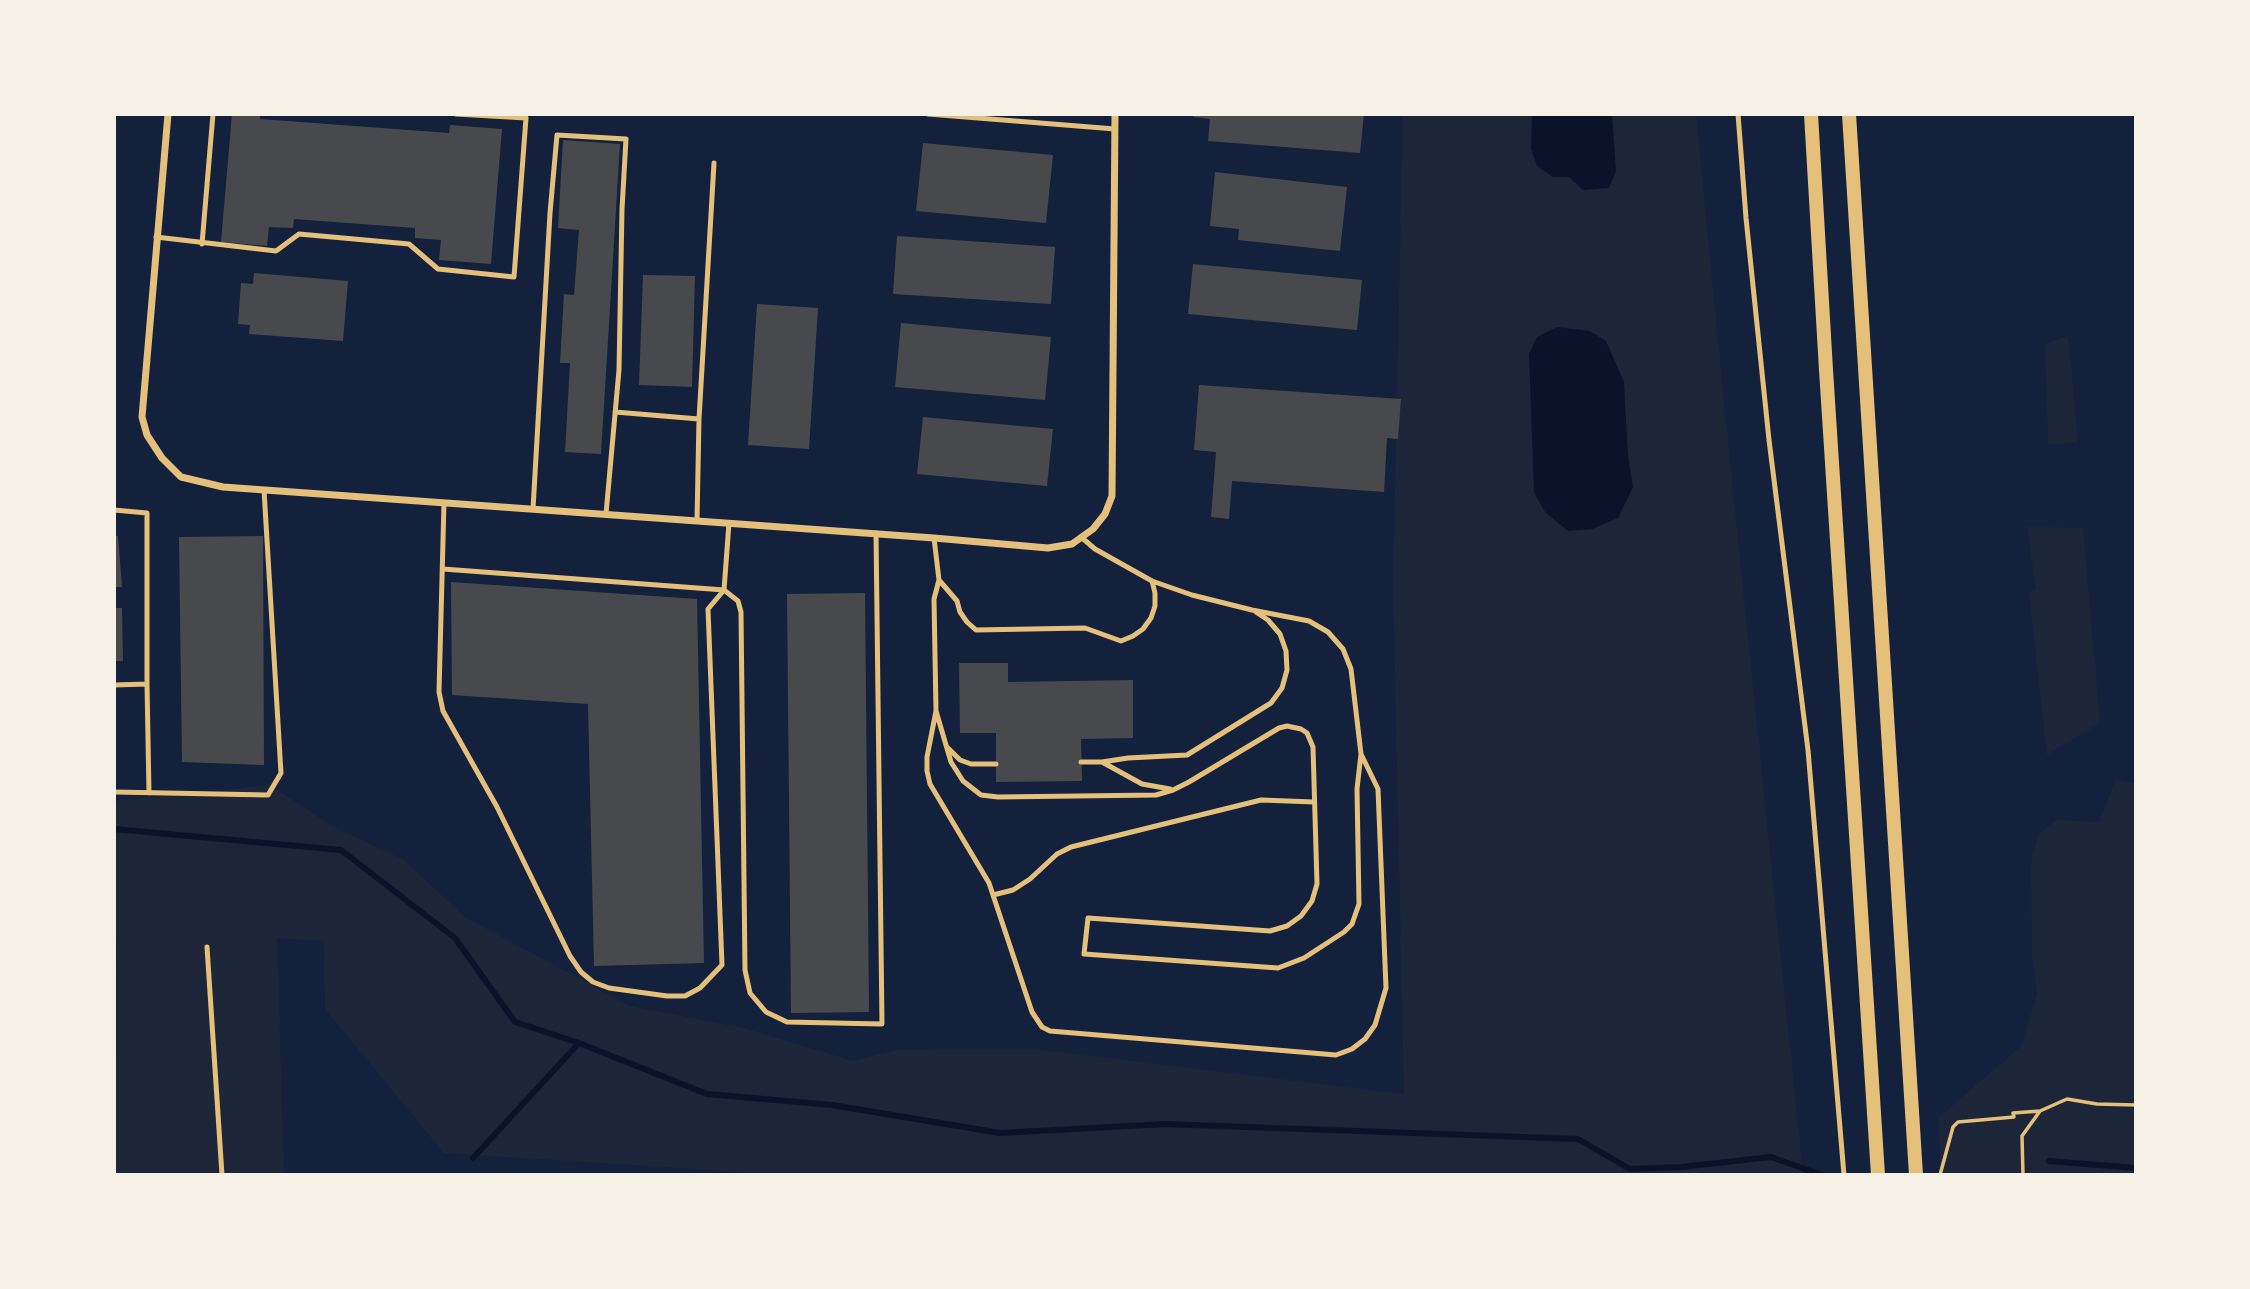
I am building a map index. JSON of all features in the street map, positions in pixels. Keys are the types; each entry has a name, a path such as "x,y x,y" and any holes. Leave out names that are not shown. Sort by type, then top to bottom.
{"main road":[{"path":"1811,114 1878,1175"},
{"path":"1849,114 1916,1175"}],"street":[{"path":"168,114 142,418 147,435 162,458 181,477 223,487 876,533 1048,548 1072,544 1093,529 1105,514 1112,496 1115,114"}],"lane":[{"path":"202,244 213,114"},
{"path":"156,237 275,251 299,234 409,244 438,268 514,276 526,118 456,114"},
{"path":"928,114 1115,129"},
{"path":"1738,114 1768,426 1808,750 1844,1175"},
{"path":"533,509 549,226 557,135 626,139 621,209 619,370 606,514"},
{"path":"697,521 699,419 714,163"},
{"path":"615,412 699,419"},
{"path":"114,792 268,795 281,772 264,490"},
{"path":"444,503 439,692 443,711 498,807 570,956 581,972 593,982 609,988 667,996 685,996 700,988 722,965 708,609 724,590 729,523"},
{"path":"114,510 147,513 149,793"},
{"path":"443,569 724,590 738,601 741,612 745,970 750,993 766,1012 787,1023 882,1024 876,533"},
{"path":"936,711 951,762 963,781 981,796 998,797 1156,795 1173,790 1279,728 1294,726 1307,733 1313,747 1317,884 1312,901 1301,916 1287,926 1270,932 1088,918 1084,954 1278,968 1304,958 1345,932 1352,924 1359,904 1357,789 1361,754 1351,669 1343,649 1328,632 1309,621 1192,595 1152,581 1095,549 1081,537"},
{"path":"934,538 939,580 934,599 936,711 927,757 930,784 989,883 1032,1012 1036,1020 1050,1031 1336,1055 1352,1049 1365,1039 1375,1026 1386,988 1378,789 1361,754"},
{"path":"939,580 957,601 967,622 976,630 1085,628 1121,641 1143,629 1151,618 1156,593 1152,581"},
{"path":"1082,762 1187,755 1271,703 1282,688 1287,670 1286,651 1279,634 1268,620 1252,610"},
{"path":"114,685 147,684"},
{"path":"945,743 951,753 960,760 971,764 996,764"},
{"path":"1102,762 1142,784 1173,790"},
{"path":"993,895 1013,890 1030,879 1056,854 1071,847 1261,800 1314,802"},
{"path":"207,947 222,1175"}],"path":[{"path":"1940,1175 1953,1127 1958,1122 2040,1111 2067,1099 2097,1104 2136,1105"},
{"path":"2023,1175 2022,1136 2040,1111"}],"shaded area":[{"path":"1403,114 1696,114 1803,1175 788,1175 444,1153 325,1009 324,941 277,938 284,1175 115,1175 117,938 114,937 114,801 270,785 332,826 404,860 465,917 630,1006 744,1028 853,1061 897,1050 1034,1049 1404,1094 1393,581"},
{"path":"1532,114 1612,114 1616,171 1609,188 1583,190 1569,177 1553,177 1537,166 1531,149"},
{"path":"1557,327 1590,331 1606,341 1624,382 1628,456 1633,487 1618,518 1592,529 1568,531 1545,512 1534,493 1529,354 1537,337"},
{"path":"2068,336 2078,442 2048,445 2045,344"},
{"path":"2027,527 2083,528 2100,723 2047,755 2029,592 2036,590"},
{"path":"2116,779 2136,784 2136,1175 1941,1175 1938,1118 2021,1046 2037,994 2032,956 2031,862 2039,834 2056,820 2099,822"}],"building":[{"path":"232,114 260,114 260,119 449,133 450,125 502,129 491,264 439,260 441,240 415,238 415,228 294,219 293,228 269,227 267,246 221,242"},
{"path":"1193,114 1364,114 1360,153 1208,141 1210,119 1193,117"},
{"path":"563,140 620,144 601,454 565,452 570,363 560,363 564,294 574,295 579,230 558,228"},
{"path":"923,143 1053,155 1046,223 916,211"},
{"path":"1215,172 1347,187 1340,251 1238,240 1239,229 1210,226"},
{"path":"897,236 1055,247 1051,304 893,294"},
{"path":"1193,264 1362,280 1357,330 1188,314"},
{"path":"254,273 348,281 343,341 249,334 250,325 238,324 241,283 253,284"},
{"path":"643,275 695,276 692,387 639,385"},
{"path":"757,304 818,308 809,449 748,445"},
{"path":"901,323 1051,337 1045,400 895,387"},
{"path":"1199,385 1401,399 1398,439 1387,438 1384,492 1232,481 1229,519 1211,517 1216,452 1194,450"},
{"path":"923,417 1053,429 1047,486 917,474"},
{"path":"114,536 118,536 122,587 114,587"},
{"path":"263,536 264,765 182,762 179,537"},
{"path":"451,582 697,599 704,963 594,966 588,704 452,695"},
{"path":"865,593 869,1012 791,1013 787,594"},
{"path":"114,608 122,608 123,661 114,661"},
{"path":"959,663 1008,663 1008,682 1133,680 1133,738 1081,739 1082,781 996,782 996,733 960,733"}],"waterway":[{"path":"114,829 341,850 455,938 515,1022 579,1043 707,1094 832,1105 1000,1133 1165,1124 1578,1139 1630,1169 1681,1167 1771,1157 1822,1175"},
{"path":"473,1158 579,1043"},
{"path":"2049,1161 2136,1168"}]}
